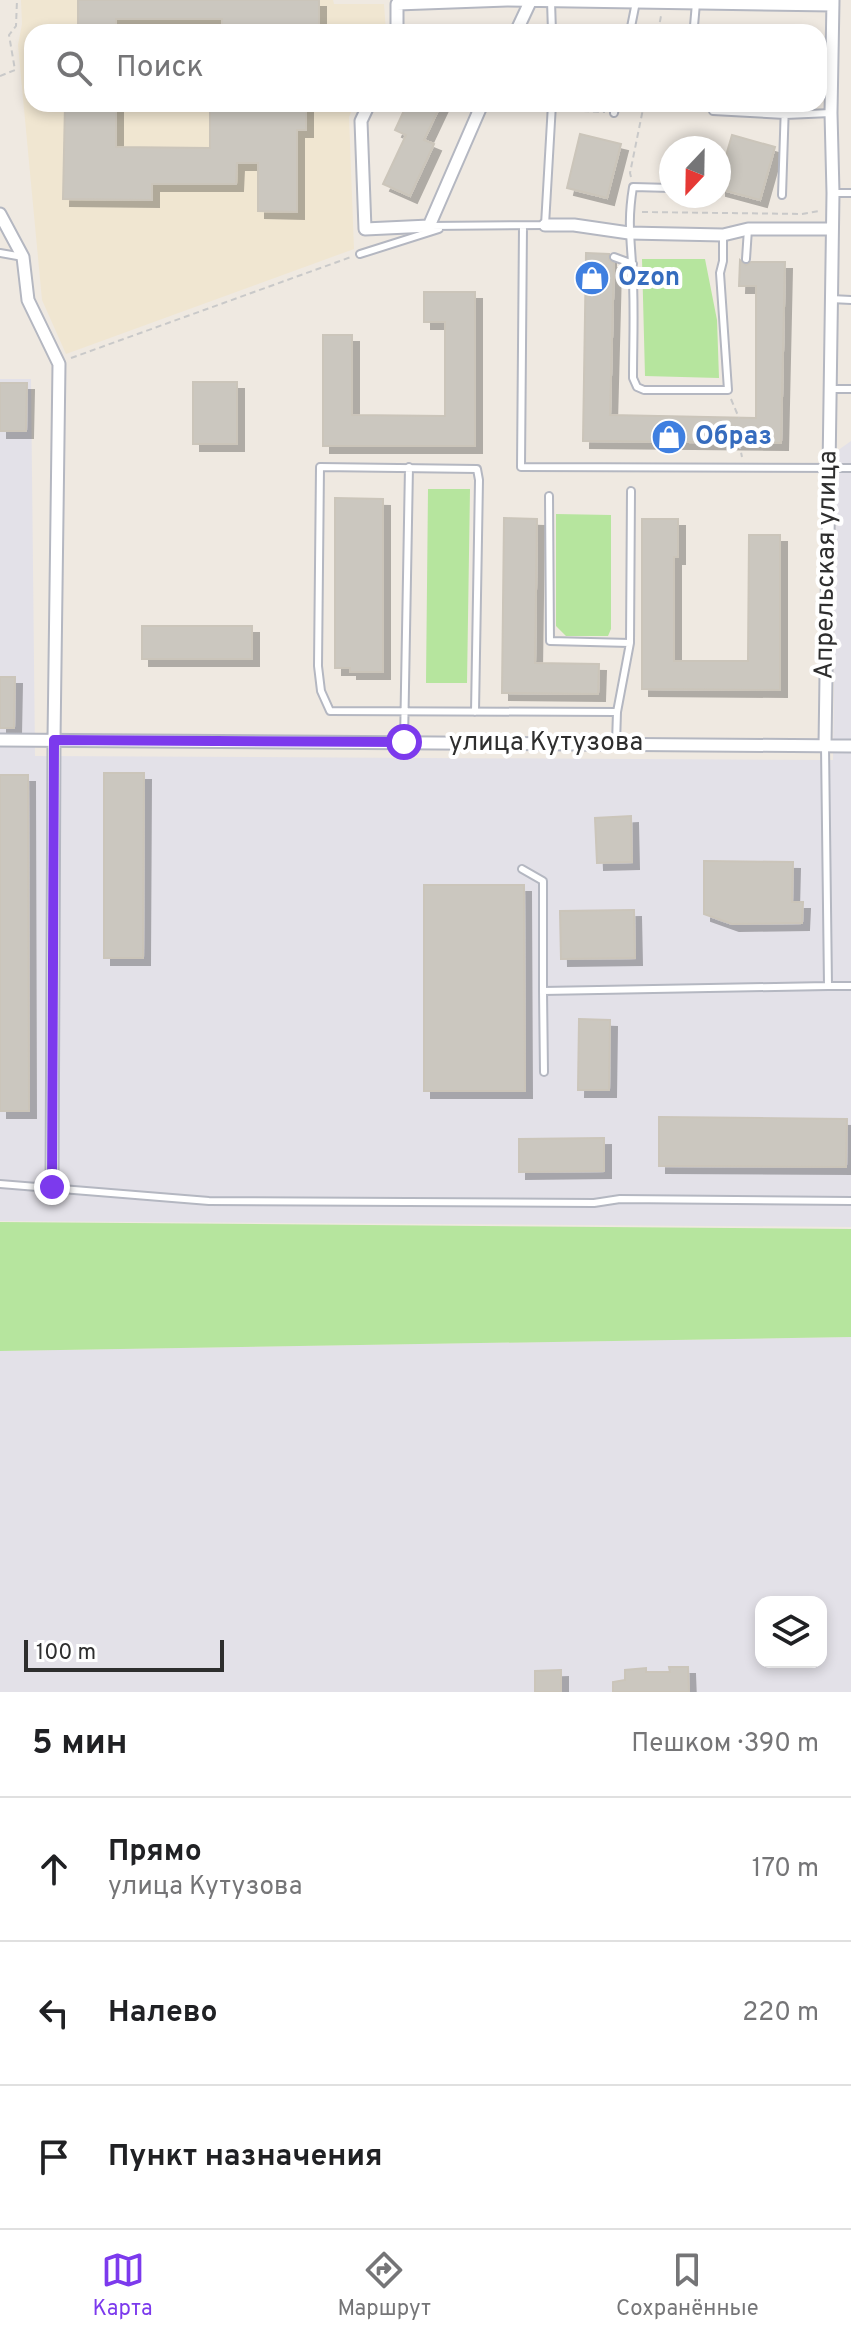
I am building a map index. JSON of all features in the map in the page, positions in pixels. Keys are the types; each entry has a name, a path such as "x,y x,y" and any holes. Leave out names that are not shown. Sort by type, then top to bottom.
{"street":[{"path":"397,24 397,4 479,0 833,3"},
{"path":"520,24 531,0"},
{"name":"Апрельская улица","path":"825,746 833,3"},
{"path":"365,112 361,121 365,229 429,226 479,112"},
{"path":"0,214 23,257 28,300 59,364 52,1187"},
{"path":"545,225 574,225 629,233 723,235 748,229 832,229"},
{"name":"улица Кутузова","path":"0,740 851,746"}],"lane":[{"path":"551,1 552,24"},
{"path":"632,24 636,2"},
{"path":"694,24 696,3"},
{"path":"429,226 545,225 552,112"},
{"path":"731,112 785,115 831,113"},
{"path":"782,195 785,115"},
{"path":"659,188 633,187 629,211 633,264 633,378 637,387 644,390 728,390 720,273 723,235"},
{"path":"833,193 851,193"},
{"path":"360,254 450,226"},
{"path":"523,226 521,467 851,468"},
{"path":"746,259 748,229"},
{"path":"0,253 23,257"},
{"path":"614,257 633,264"},
{"path":"831,299 851,300"},
{"path":"830,389 851,389"},
{"path":"475,712 477,469 320,467 318,666 321,691 330,711 404,712 475,712 617,712"},
{"path":"404,742 409,467"},
{"path":"616,743 617,712 630,643 631,491"},
{"path":"549,496 550,641 630,643"},
{"path":"825,746 828,986"},
{"path":"522,869 543,881 544,1072"},
{"path":"543,991 851,986"},
{"path":"0,1184 209,1201 851,1201"}],"path":[{"path":"0,76 15,70 9,35 16,26 17,0"},
{"path":"660,24 664,3"},
{"path":"604,112 614,113"},
{"path":"633,187 630,173 642,112"},
{"path":"629,211 802,214 832,209"},
{"path":"59,364 360,254"},
{"path":"728,390 739,418"},
{"path":"739,443 744,467"}],"shaded area":[{"path":"21,0 333,0 334,4 384,4 385,24 24,24 24,109 18,45 22,24"},
{"path":"24,112 351,112 349,117 354,249 66,354 42,300"},
{"path":"0,379 31,379 35,756 833,760 837,451 851,441 851,1227 0,1221"},
{"path":"851,1337 851,1692 0,1692 0,1351"}],"green space":[{"path":"642,259 705,259 717,320 719,378 645,376"},
{"path":"428,489 470,489 467,683 426,683"},
{"path":"556,514 611,515 611,629 608,636 566,636 556,626"},
{"path":"0,1222 851,1229 851,1337 0,1351"}],"building":[{"path":"78,0 319,0 319,24 222,24 222,19 116,19 116,24 78,24"},
{"path":"65,112 116,112 116,147 210,148 210,112 306,112 306,130 297,130 297,212 258,211 258,163 237,163 236,184 152,184 152,200 63,199"},
{"path":"403,112 437,112 424,140 434,144 410,196 383,184 406,135 395,130"},
{"path":"580,134 621,144 607,198 567,188"},
{"path":"732,135 775,147 760,200 731,192"},
{"path":"586,253 609,254 609,260 614,263 610,415 756,418 756,286 739,286 740,260 746,265 751,262 785,262 781,443 583,441"},
{"path":"424,292 475,292 475,446 323,446 323,335 352,335 352,415 445,416 445,322 424,322"},
{"path":"193,382 237,382 237,444 193,444"},
{"path":"0,383 27,383 26,431 0,431"},
{"path":"335,498 383,499 383,672 350,672 350,668 335,668"},
{"path":"504,518 537,519 535,663 599,664 598,694 502,693"},
{"path":"642,519 678,519 678,557 674,557 674,661 748,661 749,535 780,535 780,690 642,689"},
{"path":"142,626 252,626 252,659 142,659"},
{"path":"0,677 15,677 14,728 0,728"},
{"path":"104,773 144,773 143,958 104,958"},
{"path":"0,775 28,775 29,1111 0,1111"},
{"path":"631,816 632,862 597,863 595,818"},
{"path":"704,861 793,862 792,902 803,902 802,923 732,924 704,914"},
{"path":"424,885 524,885 525,1091 424,1091"},
{"path":"634,910 635,958 561,959 560,911"},
{"path":"579,1019 610,1020 609,1090 578,1090"},
{"path":"659,1117 847,1119 846,1167 659,1166"},
{"path":"604,1138 604,1171 519,1172 519,1139"},
{"path":"669,1667 688,1667 689,1692 613,1692 613,1682 625,1680 625,1670 646,1668 646,1672 670,1672"},
{"path":"561,1670 561,1692 535,1692 535,1671"}],"place":[{"name":"Ozon","path":"592,278"},
{"name":"Образ","path":"669,437"}],"route":[{"path":"52,1187 54,740 404,742"}]}
